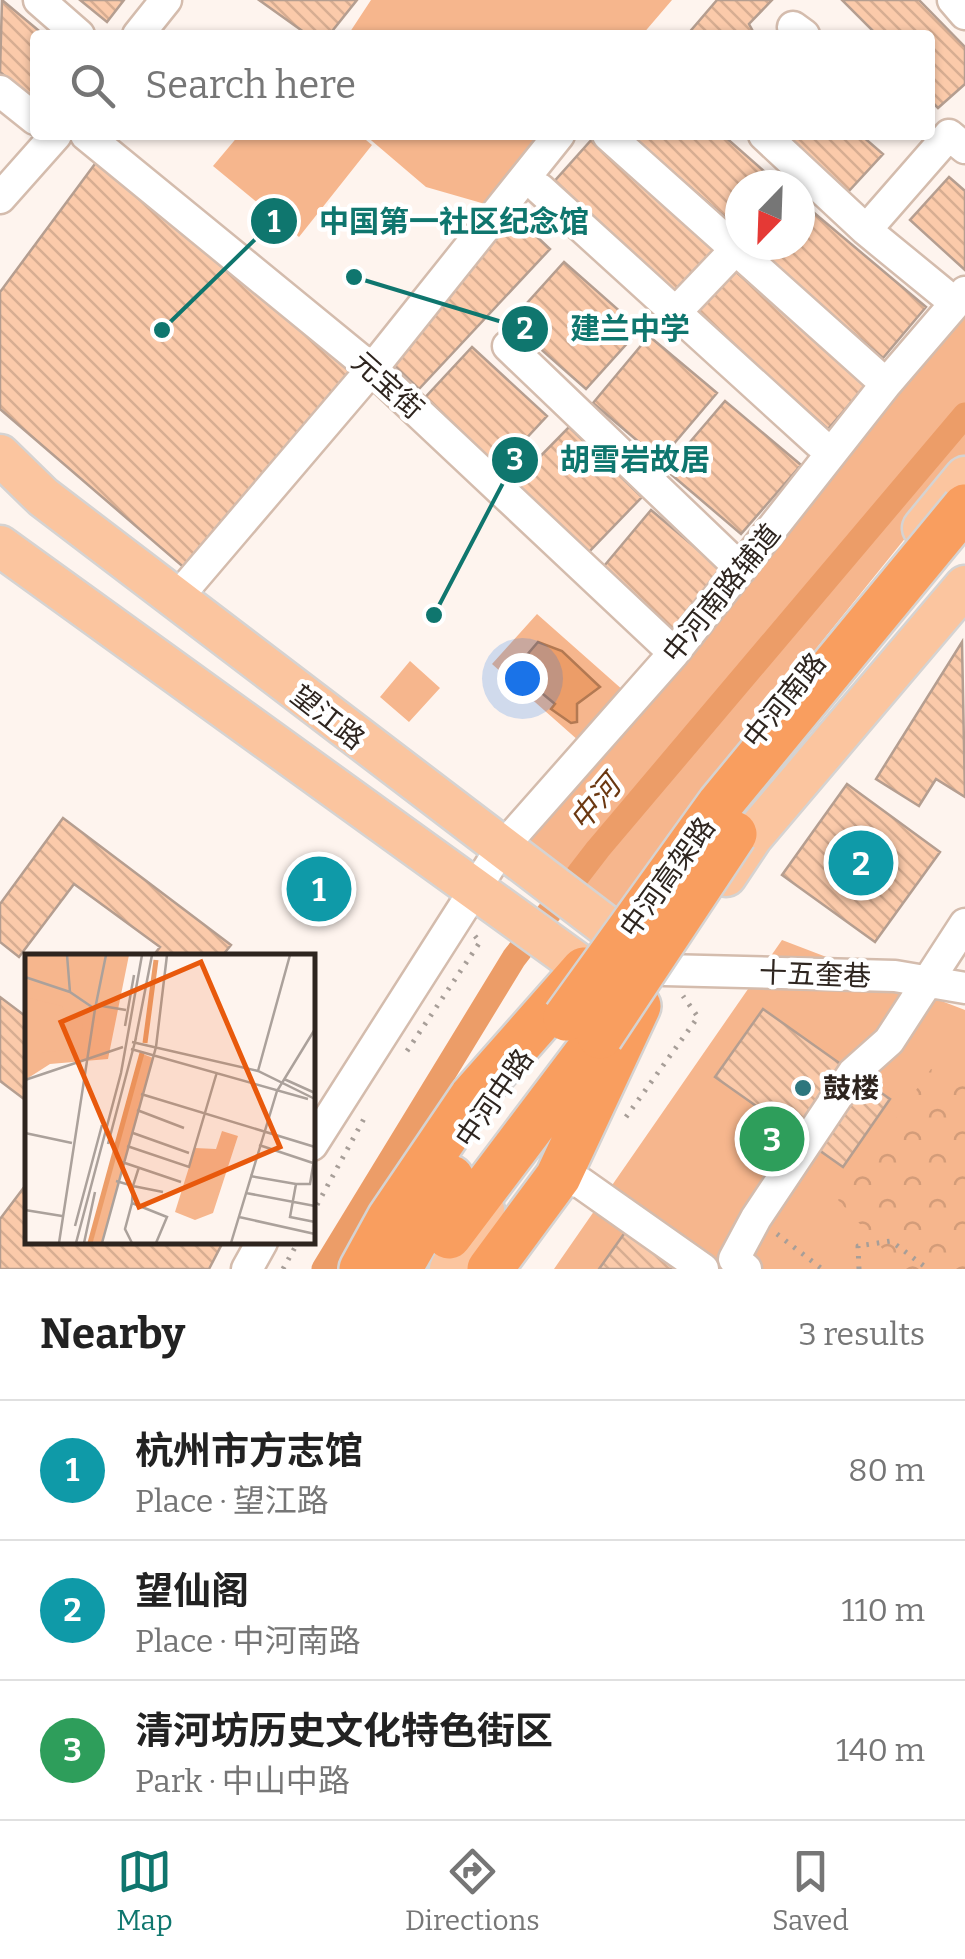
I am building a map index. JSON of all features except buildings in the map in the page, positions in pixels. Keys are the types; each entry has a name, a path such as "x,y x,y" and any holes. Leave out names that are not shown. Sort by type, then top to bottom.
{"highway":[{"name":"中河高架路","path":"399,1269 434,1202 720,804 965,507"},
{"name":"中河高架路","path":"431,1269 460,1216 600,1036 740,824 965,552"},
{"path":"362,1269 390,1218 472,1098 555,948"},
{"path":"490,1269 558,1177 651,988"}],"main road":[{"name":"望江路","path":"0,455 43,497 582,909 651,988"},
{"name":"中河南路","path":"582,909 702,801 965,477"},
{"name":"望江路","path":"0,546 555,948 651,988"},
{"path":"651,988 752,836 965,586"},
{"name":"中河中路","path":"383,1269 555,948 582,909"},
{"name":"中河中路","path":"450,1269 477,1219 651,988"}],"street":[{"path":"40,0 73,30"},
{"path":"142,30 166,0"},
{"path":"952,0 965,14"},
{"path":"0,91 30,115"},
{"path":"866,230 952,131"},
{"path":"0,198 52,140"},
{"name":"元宝街","path":"92,140 372,369 674,653"},
{"path":"176,600 372,369 555,140"},
{"path":"614,140 725,239"},
{"path":"769,140 866,230 960,298"},
{"path":"540,189 818,442"},
{"path":"676,312 726,260"},
{"path":"748,260 886,384"},
{"name":"中河南路辅道","path":"315,1139 472,888 500,850 674,653 886,384 960,298"},
{"path":"508,346 741,570"},
{"path":"735,1266 756,1218 853,1073 889,1041 965,924"},
{"name":"十五奎巷","path":"651,988 895,976 965,988"},
{"path":"558,1177 582,1183 704,1269"},
{"path":"248,1269 261,1244"}],"path":[{"path":"756,1218 822,1269"},
{"path":"858,1269 858,1246 890,1241 925,1267"},
{"path":"283,1269 297,1244"}],"green space":[{"path":"371,0 672,0 646,30 351,30"},
{"path":"235,140 366,140 372,145 299,237 213,166"},
{"path":"371,140 550,140 492,206 426,187"},
{"path":"965,291 965,406 564,880 517,830"},
{"path":"965,431 965,464 703,789 610,921 579,886"},
{"path":"537,614 624,691 579,741 492,664"},
{"path":"410,661 440,688 409,722 380,697"},
{"path":"782,940 965,1010 965,1269 554,1269"},
{"path":"931,1069 965,1086 965,1269 901,1269 838,1200"}],"shaded area":[{"path":"538,642 562,651 600,687 577,704 577,722 571,723 551,709 555,704 514,670"}],"waterway":[{"name":"中河","path":"324,1269 514,958 598,849 965,415"}],"place":[{"name":"建兰中学","path":"354,277"},
{"name":"中国第一社区纪念馆","path":"162,330"},
{"name":"胡雪岩故居","path":"434,615"},
{"name":"望仙阁","path":"861,863"},
{"name":"杭州市方志馆","path":"319,889"},
{"name":"鼓楼","path":"803,1088"},
{"name":"清河坊历史文化特色街区","path":"772,1139"}]}
